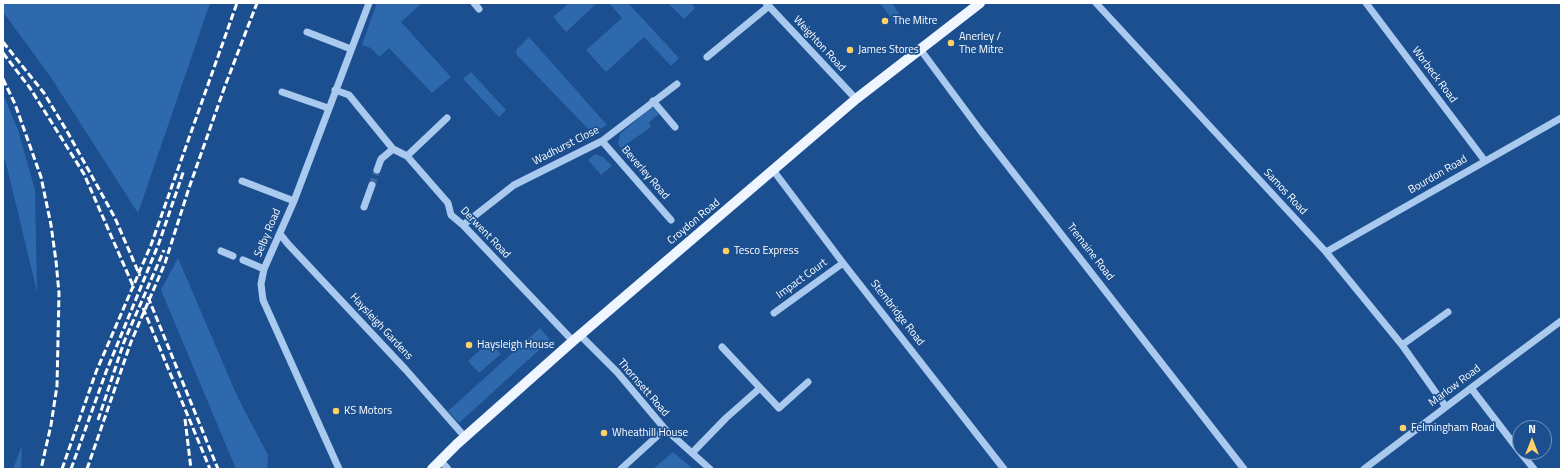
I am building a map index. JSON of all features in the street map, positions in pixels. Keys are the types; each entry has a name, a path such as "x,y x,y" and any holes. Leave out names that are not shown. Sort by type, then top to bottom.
{"main road":[{"name":"Croydon Road","path":"432,469 465,437 577,338 856,99 980,3"}],"street":[{"name":"Selby Road","path":"339,469 263,300 261,284 264,269 294,201 369,3"},
{"path":"474,3 480,9"},
{"name":"Samos Road","path":"1096,3 1326,252 1402,345 1446,407"},
{"name":"Worbeck Road","path":"1366,3 1484,161"},
{"path":"707,57 767,5"},
{"name":"Weighton Road","path":"767,5 856,99"},
{"path":"307,32 351,49"},
{"name":"Tremaine Road","path":"920,49 980,130 1244,469"},
{"name":"Wadhurst Close","path":"463,225 514,185 602,141 677,84"},
{"name":"Derwent Road","path":"335,90 349,95 393,149 407,156 448,203 451,215 463,225 577,338"},
{"path":"282,92 328,108"},
{"path":"653,101 675,127"},
{"path":"407,156 447,118"},
{"name":"Bourdon Road","path":"1326,252 1561,118"},
{"name":"Beverley Road","path":"602,141 670,220"},
{"path":"377,170 381,159 393,149"},
{"name":"Stembridge Road","path":"774,170 844,263 1004,469"},
{"path":"242,181 294,201"},
{"path":"364,207 372,185"},
{"name":"Haysleigh Gardens","path":"280,234 406,370 465,437"},
{"path":"220,250 233,256"},
{"path":"243,260 264,269"},
{"name":"Impact Court","path":"774,313 844,263"},
{"path":"1402,345 1448,312"},
{"name":"Marlow Road","path":"1367,468 1470,388 1561,321"},
{"name":"Thornsett Road","path":"577,338 617,372 665,429 710,469"},
{"path":"722,347 780,408 808,382"},
{"path":"692,453 726,418 760,388"},
{"path":"1470,388 1512,442"},
{"path":"621,469 665,429"},
{"path":"440,460 448,469"},
{"path":"1527,460 1534,469"}],"shaded area":[{"path":"3,3 210,3 138,213 50,76 3,12"},
{"path":"377,3 422,3 401,22 451,77 432,93 389,48 379,57 371,48 362,45"},
{"path":"569,3 597,3 566,32 553,17"},
{"path":"609,3 628,3 679,58 671,66 644,37 606,72 586,50 622,18"},
{"path":"668,3 691,3 695,8 684,19"},
{"path":"880,3 892,3 904,21 897,26"},
{"path":"529,37 607,125 592,133 516,54 517,49"},
{"path":"471,72 506,110 499,117 463,79"},
{"path":"3,94 18,130 35,190 37,292 6,163 3,156"},
{"path":"650,108 655,108 659,114 649,122 651,127 621,148 618,144 620,134"},
{"path":"595,154 603,157 612,166 601,175 588,160"},
{"path":"178,258 238,398 268,455 267,469 236,469 161,290"},
{"path":"540,328 550,340 459,423 448,411"},
{"path":"490,341 501,354 479,373 468,361"},
{"path":"22,445 21,469 13,469"},
{"path":"673,452 693,469 653,469"}],"tunnel":[{"path":"372,185 377,170"}],"railway":[{"path":"62,469 96,372 151,245 237,3"},
{"path":"87,469 131,342 165,263 189,188 225,86 257,3"},
{"path":"3,42 44,93 68,133 115,218 140,276"},
{"path":"3,53 30,88 84,174 134,288"},
{"path":"3,79 15,104 41,177 51,225 56,261 59,293 57,386 51,425 41,469"},
{"path":"71,469 106,372 159,243 184,170"},
{"path":"98,420 124,342 164,250"},
{"path":"148,297 218,469"},
{"path":"143,308 210,469"},
{"path":"185,419 191,469"}],"place":[{"name":"The Mitre","path":"885,21"},
{"name":"Anerley / The Mitre","path":"951,43"},
{"name":"James Stores","path":"850,50"},
{"name":"Tesco Express","path":"726,251"},
{"name":"Haysleigh House","path":"469,345"},
{"name":"KS Motors","path":"336,411"},
{"name":"Felmingham Road","path":"1403,428"},
{"name":"Wheathill House","path":"604,433"}]}
